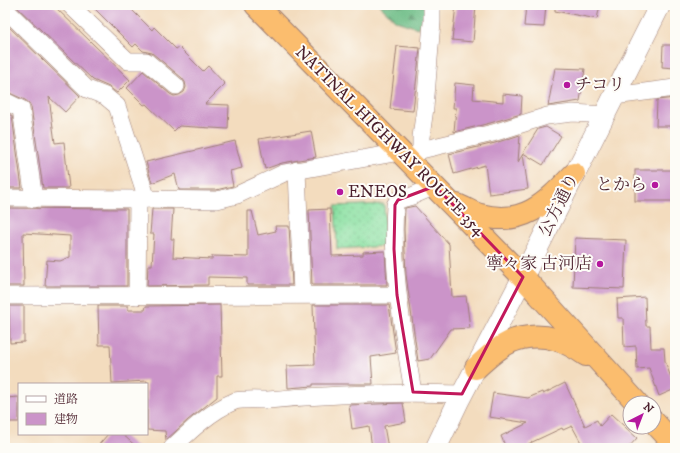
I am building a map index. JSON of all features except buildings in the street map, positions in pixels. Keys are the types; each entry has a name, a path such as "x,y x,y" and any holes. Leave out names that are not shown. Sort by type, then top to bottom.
{"highway":[{"name":"NATINAL HIGHWAY ROUTE 354","path":"266,9 410,155 442,194 523,277 630,395"},
{"path":"442,194 480,215 497,218 516,217 534,210 551,199 574,174"},
{"path":"476,368 494,351 512,341 530,337 553,338 574,347 607,370"},
{"path":"662,433 671,445"}],"street":[{"path":"70,5 128,61 146,61 176,86"},
{"path":"410,155 421,136 425,108 432,5"},
{"name":"公方通り","path":"436,448 660,5"},
{"path":"5,9 87,89 105,96 117,106 143,199 137,296"},
{"path":"614,96 675,88"},
{"path":"5,101 21,109 34,199"},
{"path":"5,198 217,200 237,195 284,174 297,170 410,155 493,133 547,116 573,112 605,116"},
{"path":"297,170 302,294"},
{"path":"413,392 397,295 394,249 395,205 398,200 412,196 442,194"},
{"path":"5,296 302,294 397,295"},
{"path":"178,446 212,414 236,400 413,392 462,394"}],"highlighted area":[{"path":"435,186 523,277 462,394 413,392 397,295 394,249 395,205 398,200"}],"green space":[{"path":"379,5 425,5 427,11 418,28 396,21"},
{"path":"384,204 386,246 337,249 335,206"}],"place":[{"name":"チコリ","path":"567,85"},
{"name":"とから","path":"655,185"},
{"name":"ENEOS","path":"340,192"},
{"name":"寧々家 古河店","path":"600,264"}]}
